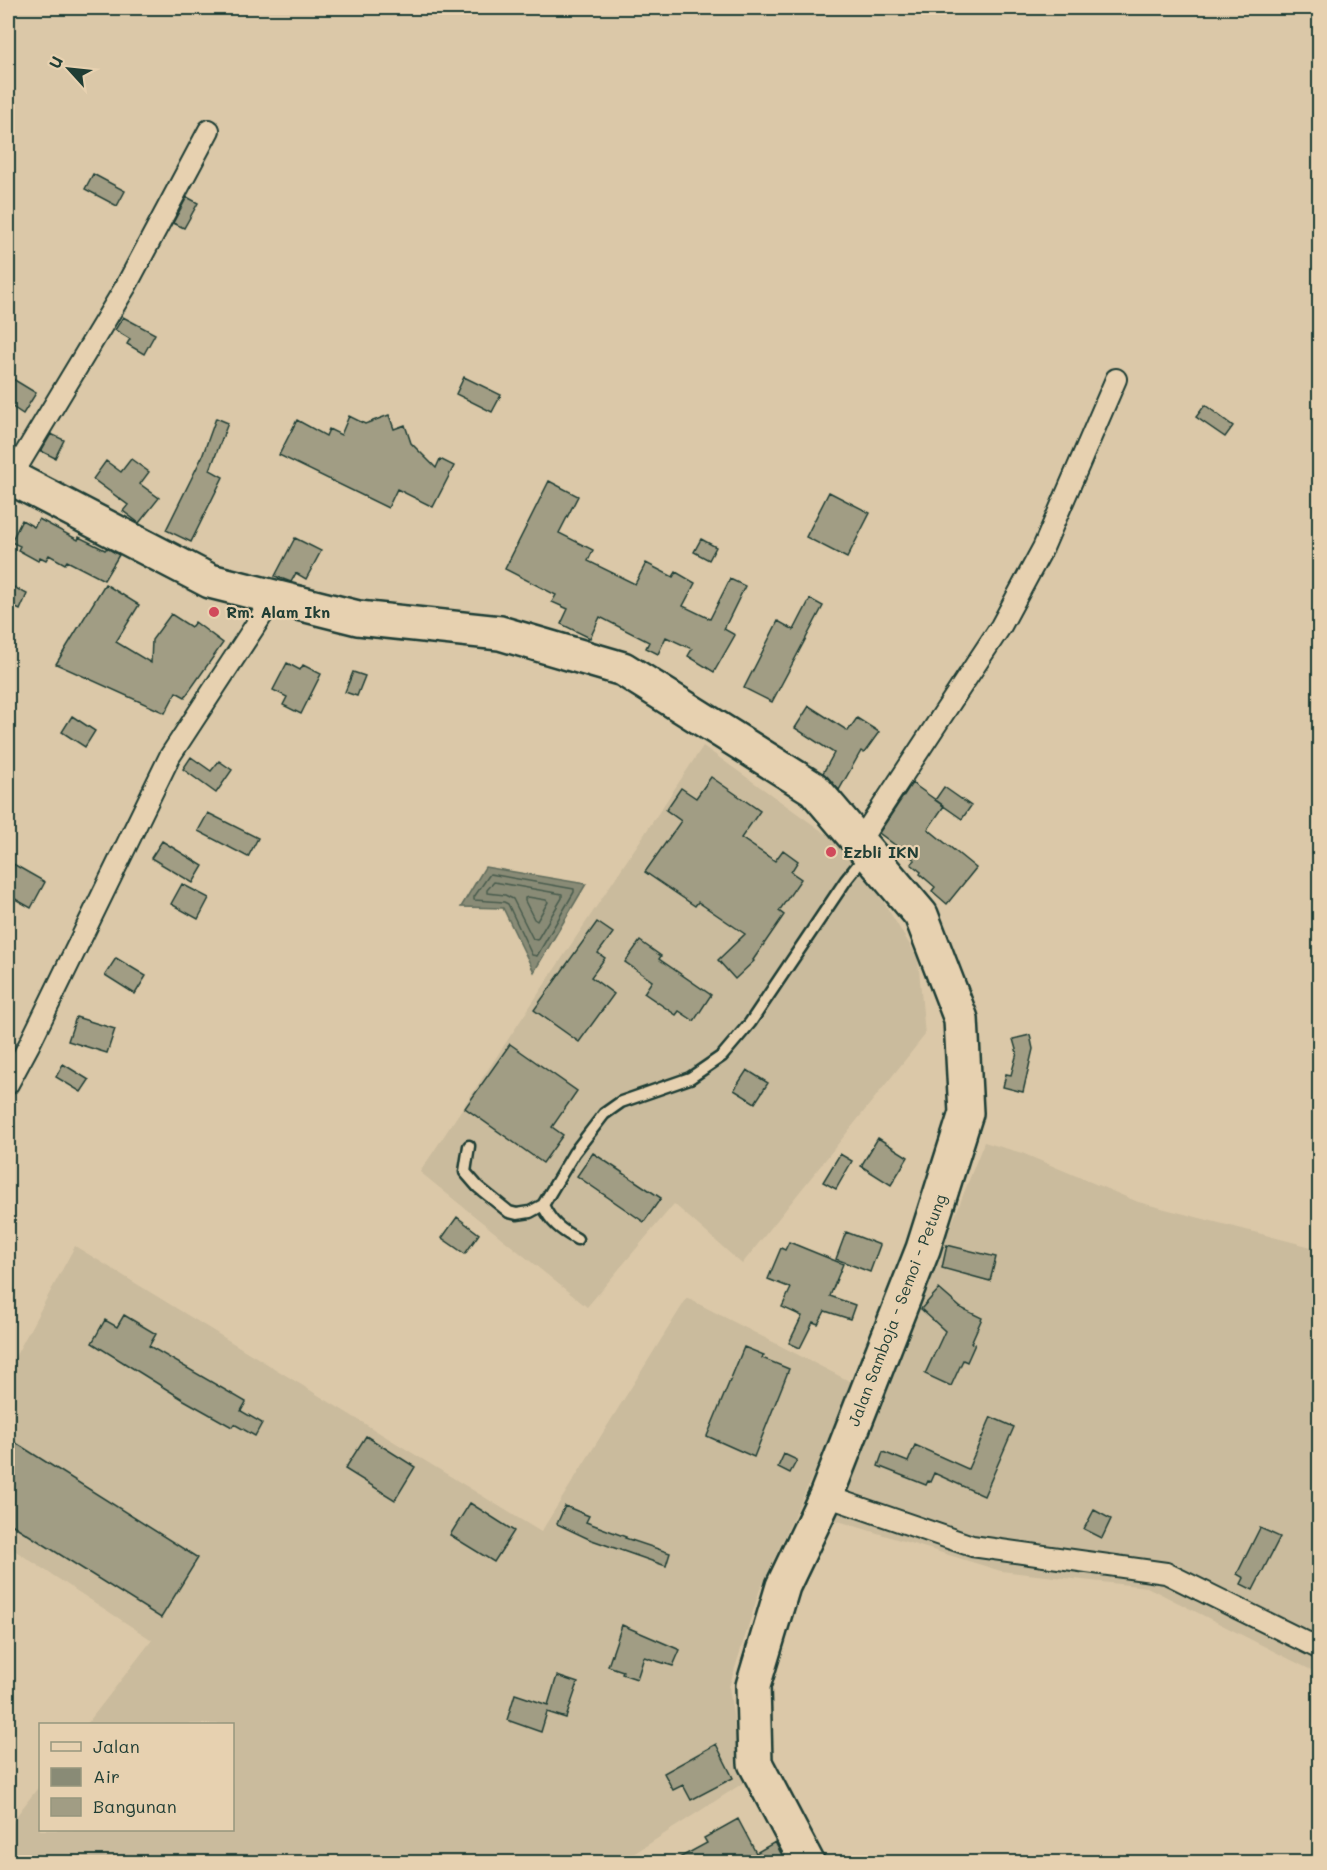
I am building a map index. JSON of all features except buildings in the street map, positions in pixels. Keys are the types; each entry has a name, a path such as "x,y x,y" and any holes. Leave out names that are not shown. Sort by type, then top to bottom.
{"highway":[{"name":"Jalan Samboja - Semoi - Petung","path":"8,479 210,581 358,618 500,633 623,669 814,789 921,915 961,1019 966,1113 923,1249 826,1496 783,1586 753,1686 755,1763 807,1863"}],"street":[{"path":"8,479 126,286 209,130"},
{"path":"864,848 1001,626 1043,548 1116,379"},
{"path":"8,1084 170,756 274,597"},
{"path":"826,1496 972,1546 1166,1573 1320,1649"}],"lane":[{"path":"469,1146 465,1172 477,1188 509,1212 517,1214 530,1212 543,1205 574,1153 604,1114 621,1102 690,1078 722,1056 750,1023 846,880 864,848"},
{"path":"543,1205 552,1222 560,1230 577,1239"}],"shaded area":[{"path":"703,746 854,854 918,958 925,1035 742,1264 674,1204 587,1307 420,1172"},
{"path":"984,1142 1022,1153 1138,1202 1319,1249 1319,1674 1147,1587 1001,1571 835,1520"},
{"path":"75,1246 541,1532 687,1298 855,1384 759,1592 729,1687 743,1783 621,1862 10,1862 8,1861 8,1827 39,1786 39,1831 234,1831 234,1723 88,1723 152,1640 8,1546 8,1370"}],"water":[{"path":"485,867 586,884 534,972 503,908 461,907"}],"place":[{"name":"Rm. Alam Ikn","path":"214,612"},
{"name":"Ezbli IKN","path":"831,852"}]}
